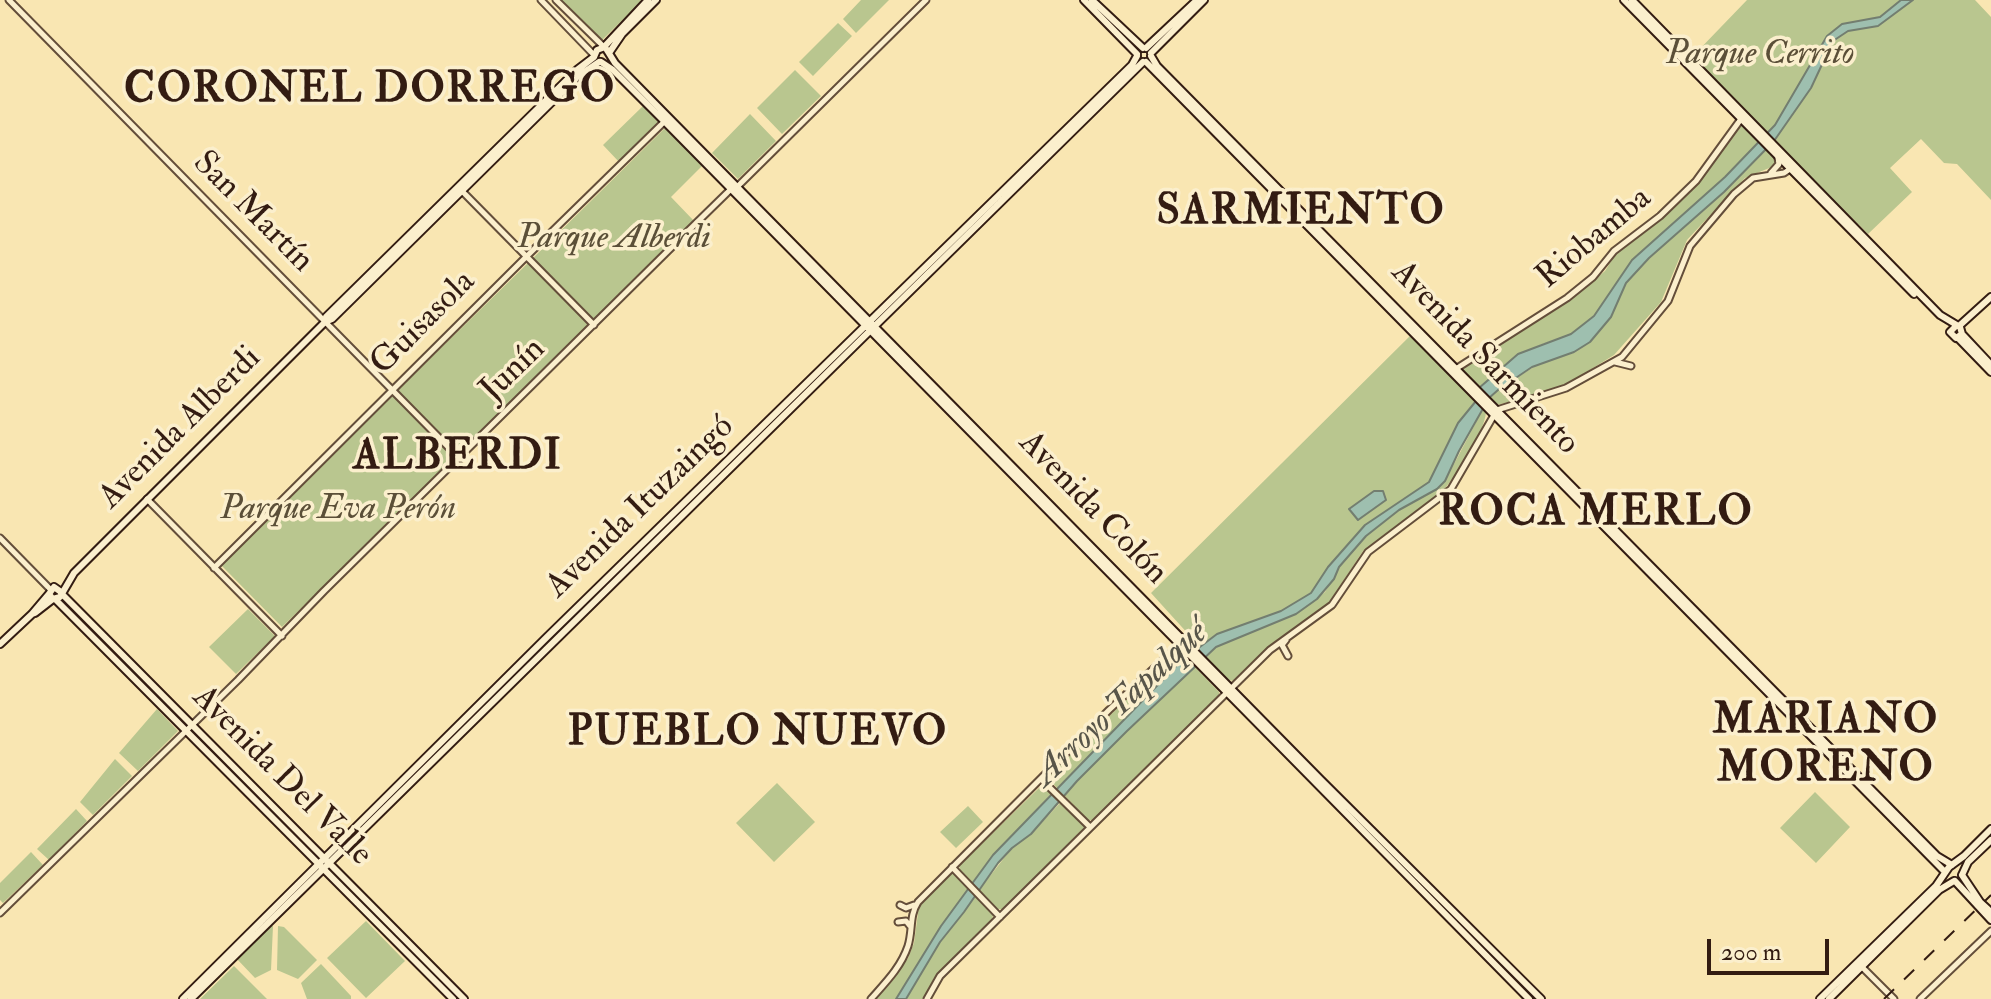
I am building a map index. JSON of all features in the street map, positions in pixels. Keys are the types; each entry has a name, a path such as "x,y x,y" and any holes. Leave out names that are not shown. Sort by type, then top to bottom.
{"main road":[{"path":"597,59 603,46 648,0"},
{"path":"597,59 609,53 622,34 656,0"},
{"name":"Avenida Sarmiento","path":"1084,0 1144,55"},
{"name":"Avenida Sarmiento","path":"1092,0 1954,881"},
{"name":"Avenida Ituzaingó","path":"191,999 1197,0"},
{"name":"Avenida Ituzaingó","path":"1144,55 1204,0"},
{"path":"1624,0 1991,365"},
{"path":"1632,0 1742,116"},
{"name":"Avenida Colón","path":"603,46 667,120 1529,999"},
{"name":"Avenida Alberdi","path":"0,644 55,593 460,189 597,59"},
{"name":"Avenida Colón","path":"597,59 667,120"},
{"path":"1792,168 1952,336 1991,297"},
{"path":"1959,331 1991,372"},
{"name":"Avenida Sarmiento","path":"1493,411 1937,856 1962,875"},
{"name":"Avenida Del Valle","path":"55,593 193,725 462,999"},
{"name":"Avenida Del Valle","path":"55,593 186,732 453,999"},
{"name":"Avenida Colón","path":"1228,690 1541,999"},
{"path":"1829,999 1936,886 1945,872 1991,829"},
{"path":"1820,999 1939,890 1962,875 1968,862 1991,840"},
{"name":"Avenida Ituzaingó","path":"183,999 321,867"},
{"path":"1962,875 1991,912"},
{"path":"1954,881 1991,920"}],"street":[{"name":"San Martín","path":"9,0 460,459"},
{"name":"Avenida Colón","path":"541,0 597,59"},
{"path":"556,0 603,46"},
{"name":"Junín","path":"0,913 926,0"},
{"name":"Riobamba","path":"1453,370 1567,298 1593,277 1614,251 1660,216 1696,181 1742,116"},
{"name":"Guisasola","path":"214,568 667,120"},
{"path":"1769,174 1778,168 1778,155"},
{"path":"927,999 940,976 1228,690 1294,632 1332,605 1372,549 1454,485 1493,411 1566,388 1614,362 1668,301 1693,240 1753,178 1792,168"},
{"path":"460,189 594,325"},
{"path":"1614,362 1631,366 1627,350"},
{"path":"147,499 282,636"},
{"name":"Avenida Del Valle","path":"0,538 55,593"},
{"path":"1265,656 1277,650 1288,656 1282,645 1294,632"},
{"path":"900,905 906,908 918,902 1130,689 1183,645"},
{"path":"1041,779 1090,827"},
{"path":"952,867 1000,917"},
{"path":"871,999 900,965 910,940 912,915 918,902"},
{"path":"898,922 906,921 910,927"},
{"path":"1920,999 1991,931"},
{"path":"1860,964 1894,999"}],"green space":[{"path":"561,0 640,0 642,1 601,41"},
{"path":"861,0 889,0 856,33 843,19"},
{"name":"Parque Cerrito","path":"1747,0 1901,0 1880,17 1842,24 1776,125 1767,133 1693,56"},
{"path":"1913,0 1975,0 1991,17 1991,200 1957,164 1944,163 1921,139 1890,168 1912,192 1868,234 1774,141 1811,88 1833,41 1848,31 1878,26"},
{"path":"838,23 852,36 813,76 799,62"},
{"path":"795,70 821,96 782,134 757,108"},
{"path":"643,106 660,124 620,163 603,145"},
{"path":"750,114 776,141 738,179 712,153"},
{"path":"1740,125 1744,125 1759,141 1725,177 1632,260 1594,316 1571,334 1540,345 1479,388 1462,371 1462,366 1570,300 1605,271 1615,255 1658,222 1706,174"},
{"name":"Parque Alberdi","path":"666,127 703,165 671,197 695,222 594,321 532,259"},
{"path":"1766,148 1776,159 1774,166 1745,178 1687,240 1661,302 1614,355 1564,386 1496,405 1489,398 1611,317 1626,283 1649,258 1724,192"},
{"path":"528,263 590,325 459,454 397,391"},
{"path":"1413,333 1476,401 1458,423 1429,482 1365,525 1328,567 1311,593 1281,611 1217,634 1200,647 1151,593"},
{"name":"Parque Eva Perón","path":"393,395 455,458 282,627 221,565"},
{"path":"1483,409 1486,412 1481,431 1447,486 1363,551 1328,604 1277,641 1234,681 1229,680 1206,657 1216,647 1296,614 1325,592 1339,567 1366,536 1399,510 1437,489 1445,481"},
{"path":"248,609 275,636 236,674 209,647"},
{"path":"1175,652 1181,652 1186,658 1057,788 1050,780 1050,774"},
{"path":"1195,667 1219,692 1219,697 1094,820 1088,820 1065,796 1110,745"},
{"path":"157,709 178,731 138,771 119,753"},
{"path":"115,759 132,776 93,815 80,802"},
{"path":"777,783 815,822 774,862 736,823"},
{"path":"1040,787 1052,793 993,855 972,883 959,866"},
{"path":"1815,792 1850,827 1816,863 1780,828"},
{"path":"1061,802 1084,826 1084,830 1003,909 997,909 979,890 1012,848 1031,834"},
{"path":"968,806 983,822 956,848 940,832"},
{"path":"76,809 87,821 49,860 37,849"},
{"path":"31,852 43,865 3,903 0,900 0,883"},
{"path":"951,874 968,889 896,999 876,999 908,958 914,943 919,906"},
{"path":"975,896 993,915 992,921 934,978 923,999 906,999 940,942"},
{"path":"366,921 405,961 366,998 327,958"},
{"path":"268,926 273,926 271,970 255,978 236,958"},
{"path":"278,926 284,927 317,960 298,979 277,970"},
{"path":"321,964 351,999 307,999 301,983"},
{"path":"234,966 267,999 200,999"}],"shaded area":[{"path":"1901,0 1913,0 1878,26 1848,31 1833,41 1811,88 1774,141 1626,283 1611,317 1590,342 1574,352 1532,367 1489,398 1445,481 1437,489 1399,510 1366,536 1317,599 1296,614 1216,647 1127,731 1077,781 1031,834 998,863 940,942 906,999 896,999 941,926 993,855 1180,662 1217,634 1281,611 1311,593 1328,567 1365,525 1429,482 1458,423 1476,401 1479,388 1518,354 1571,334 1594,316 1632,260 1725,177 1775,125 1827,36 1842,24 1880,17"},
{"path":"1374,491 1383,491 1386,500 1358,520 1349,509"}],"railway":[{"path":"1884,999 1991,895"}],"district":[{"name":"CORONEL DORREGO","path":"370,92"},
{"name":"SARMIENTO","path":"1301,214"},
{"name":"ALBERDI","path":"458,459"},
{"name":"ROCA MERLO","path":"1596,515"},
{"name":"PUEBLO NUEVO","path":"758,735"},
{"name":"MARIANO MORENO","path":"1826,747"}],"water label":[{"name":"Arroyo Tapalqué","path":"1122,705"}]}
